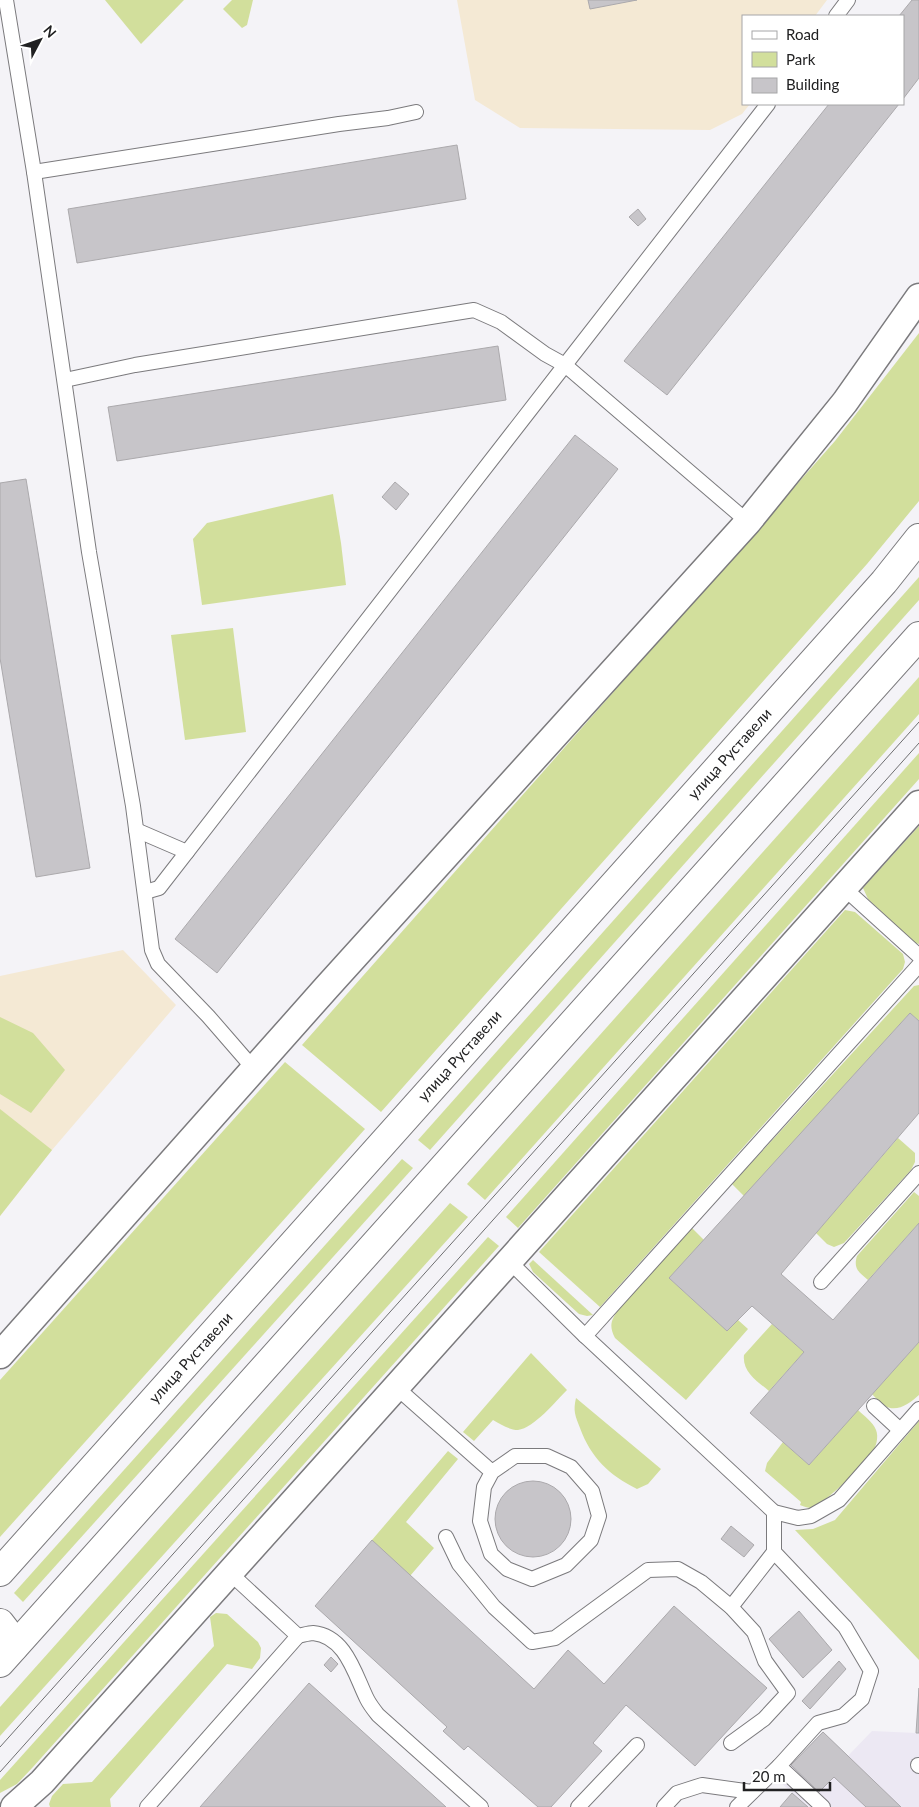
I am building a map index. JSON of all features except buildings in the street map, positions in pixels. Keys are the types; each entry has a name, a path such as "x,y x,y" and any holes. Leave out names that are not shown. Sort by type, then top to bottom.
{"main road":[{"name":"улица Руставели","path":"0,1572 878,589 919,538"},
{"path":"7,1655 919,636"},
{"path":"0,1624 10,1636 7,1655"}],"street":[{"path":"0,1354 254,1069 748,522 845,402 919,297"},
{"path":"19,1805 42,1782 510,1262 919,804"}],"lane":[{"path":"6,0 34,172 103,638 136,830 152,950 158,964 208,1016 254,1069"},
{"path":"837,15 848,0"},
{"path":"145,892 159,888 767,105"},
{"path":"34,172 388,118 416,112"},
{"path":"65,380 152,362 474,310 501,322 545,354 564,365 748,522"},
{"path":"136,830 187,852"},
{"path":"844,888 919,956"},
{"path":"585,1336 919,965"},
{"path":"820,1282 919,1173"},
{"path":"510,1262 585,1336 774,1512 798,1518 811,1516 839,1500 919,1408"},
{"path":"396,1388 492,1472"},
{"path":"874,1406 900,1430"},
{"path":"515,1456 547,1456 570,1467 592,1491 599,1516 591,1540 566,1565 532,1579 507,1569 491,1554 480,1521 484,1487 492,1472 515,1456"},
{"path":"731,1607 774,1552 774,1512"},
{"path":"446,1537 458,1564 476,1586 494,1607 532,1642 555,1638 648,1570 678,1569 701,1582 731,1607 754,1632 765,1661 788,1693 764,1719 731,1743"},
{"path":"737,1807 779,1766 818,1723 843,1716 862,1699 871,1670 845,1627 774,1552"},
{"path":"230,1573 298,1636"},
{"path":"147,1807 298,1636 312,1633 333,1641 348,1657 368,1702 378,1715 481,1807"},
{"path":"578,1807 637,1745"},
{"path":"779,1766 823,1807"},
{"path":"664,1807 677,1793 702,1785 752,1792"}],"shaded area":[{"path":"457,0 827,0 816,15 742,15 742,105 749,105 742,114 710,130 520,128 475,100"},
{"path":"123,950 176,1005 52,1150 0,1216 0,976"},
{"path":"919,1688 919,1807 808,1807 778,1780 823,1732 848,1756 872,1731 916,1733"}],"green space":[{"path":"105,0 184,0 141,44"},
{"path":"232,0 253,0 247,25 242,28 223,9"},
{"path":"919,333 919,501 867,564 381,1112 302,1045 835,441"},
{"path":"333,494 346,585 202,605 193,539 207,523"},
{"path":"919,577 919,600 430,1150 418,1140"},
{"path":"233,628 246,732 185,740 171,635"},
{"path":"919,677 919,714 485,1200 467,1184"},
{"path":"919,753 919,779 518,1228 506,1217"},
{"path":"919,826 919,944 915,943 868,899 863,888"},
{"path":"845,910 855,912 903,954 905,962 903,969 600,1307 539,1252"},
{"path":"919,985 919,1021 910,1013 744,1196 732,1184 914,986"},
{"path":"0,1017 33,1033 65,1070 31,1113 0,1094"},
{"path":"285,1062 365,1129 0,1537 0,1380"},
{"path":"0,1109 52,1150 0,1216"},
{"path":"898,1138 915,1153 915,1162 911,1170 844,1243 834,1247 827,1244 816,1233"},
{"path":"402,1159 413,1168 23,1602 14,1593"},
{"path":"914,1192 919,1196 919,1223 868,1280 856,1267 857,1256"},
{"path":"450,1203 468,1217 0,1736 0,1707"},
{"path":"692,1228 704,1240 669,1278 727,1331 738,1320 748,1329 686,1400 615,1338 611,1326 619,1308"},
{"path":"488,1237 499,1246 33,1767 17,1784 0,1793 0,1780"},
{"path":"533,1260 593,1315 579,1314 533,1272 529,1264"},
{"path":"772,1324 804,1352 769,1391 755,1380 748,1371 745,1366 744,1355"},
{"path":"919,1342 919,1395 899,1408 885,1406 872,1394"},
{"path":"531,1353 567,1390 544,1413 524,1428 518,1430 511,1429 493,1420 474,1441 463,1432"},
{"path":"576,1398 661,1469 648,1484 637,1489 627,1484 595,1457 584,1439 577,1420 575,1410"},
{"path":"858,1410 871,1422 876,1430 877,1442 872,1453 853,1475 816,1506 811,1508 800,1505 801,1502 765,1471 767,1463 783,1442 809,1465"},
{"path":"919,1421 919,1660 795,1530 813,1529 835,1520"},
{"path":"448,1451 458,1459 406,1522 434,1548 410,1576 372,1540"},
{"path":"216,1613 227,1614 258,1642 261,1648 260,1658 252,1669 227,1664 110,1799 111,1807 50,1807 49,1804 52,1796 63,1784 92,1782 214,1646 210,1617"}],"tram line":[{"path":"0,1747 919,722"},
{"path":"0,1772 919,743"}]}
